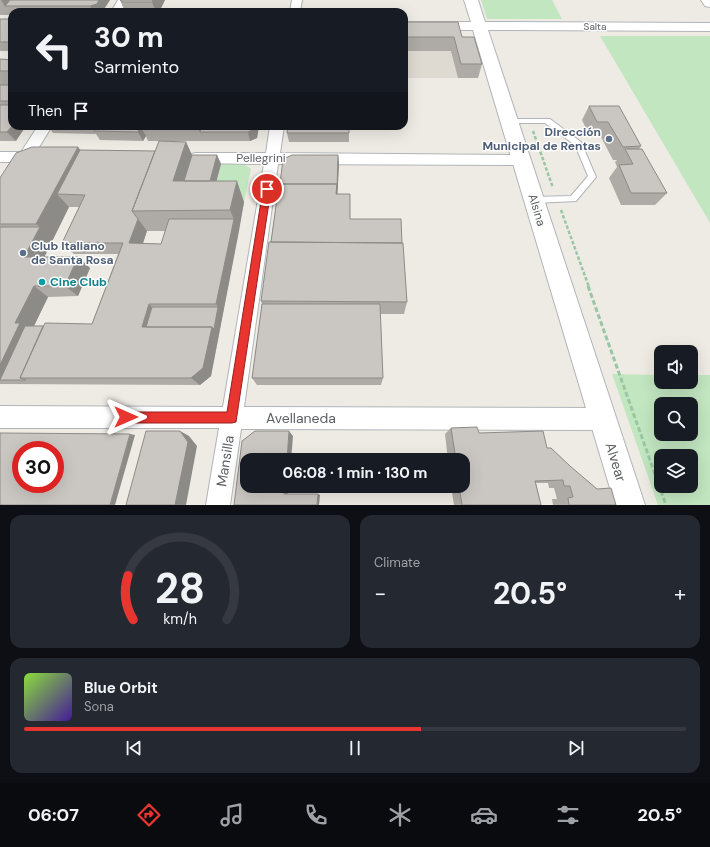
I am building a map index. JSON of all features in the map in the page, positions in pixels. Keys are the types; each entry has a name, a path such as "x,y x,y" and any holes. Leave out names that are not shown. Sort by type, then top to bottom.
{"street":[{"name":"Alsina","path":"471,0 603,419"},
{"name":"Salta","path":"408,26 710,27"},
{"path":"0,198 42,130"},
{"name":"Mansilla","path":"218,505 276,130"},
{"path":"0,157 50,157"},
{"name":"Pellegrini","path":"181,158 522,160"},
{"name":"Avellaneda","path":"0,417 603,419"},
{"name":"Alvear","path":"603,419 630,505"}],"lane":[{"path":"509,121 547,121 578,144 592,177 573,198 534,200"}],"shaded area":[{"path":"408,35 460,35 468,39 478,78 408,78"}],"green space":[{"path":"481,0 552,0 562,19 487,19"},
{"path":"600,36 710,36 710,223"},
{"path":"221,164 244,164 251,169 244,202 211,202"},
{"path":"612,374 654,375 654,389 698,389 698,375 710,375 710,505 658,505"}],"building":[{"path":"10,0 99,0 97,4 90,6 5,6"},
{"path":"120,0 153,0 152,2 123,2"},
{"path":"0,19 8,19 8,42 0,42"},
{"path":"408,22 458,22 462,37 474,37 482,64 461,64 454,37 408,37"},
{"path":"0,59 8,60 8,71 0,71"},
{"path":"0,85 8,85 8,101 0,101"},
{"path":"0,105 8,105 9,130 7,132 0,132"},
{"path":"589,106 619,106 641,146 623,147 608,122 597,122"},
{"path":"95,130 139,130 138,132"},
{"path":"201,130 252,130 248,132 200,132"},
{"path":"287,130 349,130 349,133 287,133"},
{"path":"159,141 186,142 173,181 237,181 230,210 132,211"},
{"path":"32,147 78,147 36,224 0,224 0,178 16,153"},
{"path":"625,149 642,149 667,193 631,193 619,165 633,164"},
{"path":"80,150 155,151 132,211 138,219 129,243 161,244 169,219 234,219 216,304 149,304 142,327 212,327 203,368 191,378 20,378 45,323 92,324 123,243 62,243 85,195 57,194"},
{"path":"192,155 217,155 210,181 184,181"},
{"path":"292,155 338,155 337,188 337,184 280,184 283,159"},
{"path":"279,184 337,184 336,194 350,194 350,219 401,219 402,243 271,242"},
{"path":"0,227 40,227 24,257 78,257 65,286 34,286 15,323 20,323 0,365"},
{"path":"269,242 403,243 407,302 261,301"},
{"path":"262,304 380,304 383,378 252,378"},
{"path":"152,307 218,307 214,329 212,327 146,327"},
{"path":"25,326 43,326 20,378 26,380 0,380"},
{"path":"477,427 479,433 543,431 547,448 551,448 597,489 611,488 616,505 569,505 568,498 573,497 570,486 564,486 563,480 535,481 541,505 462,505 460,493 470,493 470,453 455,453 451,428"},
{"path":"146,431 180,431 188,442 175,505 126,505"},
{"path":"255,431 289,431 287,453 240,453 242,441"},
{"path":"0,433 130,434 110,505 0,505"},
{"path":"240,457 240,493 318,494 317,505 234,505"}],"place":[{"name":"Dirección Municipal de Rentas","path":"609,139"},
{"name":"Club Italiano de Santa Rosa","path":"23,253"},
{"name":"Cine Club","path":"42,282"}],"route":[{"path":"126,417 232,418 267,189"}]}
